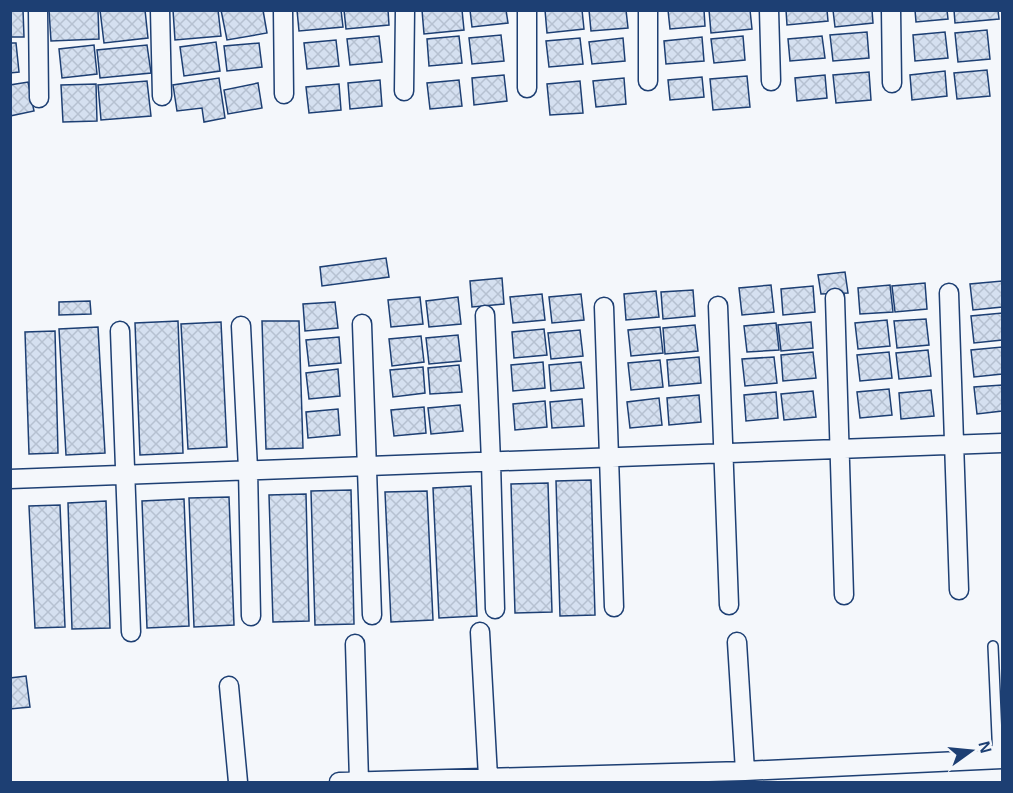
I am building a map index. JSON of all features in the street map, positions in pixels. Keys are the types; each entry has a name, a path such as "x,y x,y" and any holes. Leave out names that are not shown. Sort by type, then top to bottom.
{"street":[{"path":"38,10 39,98"},
{"path":"160,10 162,96"},
{"path":"283,10 284,94"},
{"path":"405,10 405,91"},
{"path":"527,10 527,88"},
{"path":"648,10 648,81"},
{"path":"769,10 771,81"},
{"path":"891,10 892,83"},
{"path":"949,293 959,590"},
{"path":"835,298 844,595"},
{"path":"718,306 729,605"},
{"path":"604,308 614,607"},
{"path":"485,315 495,609"},
{"path":"362,324 372,615"},
{"path":"241,326 248,470 250,616"},
{"path":"120,331 131,632"},
{"path":"10,479 1002,443"},
{"path":"480,632 488,777"},
{"path":"737,642 746,771"},
{"path":"355,644 359,781"},
{"path":"229,686 238,783"},
{"path":"339,783 746,771 1000,759"}],"lane":[{"path":"993,646 1000,759"}],"building":[{"path":"10,10 23,10 24,37 10,37"},
{"path":"49,10 98,10 99,39 51,41"},
{"path":"100,10 145,10 148,38 104,43"},
{"path":"173,10 218,10 221,36 175,40"},
{"path":"221,10 263,10 267,33 227,40"},
{"path":"297,10 341,10 343,27 299,31"},
{"path":"344,10 388,10 389,25 346,29"},
{"path":"422,10 462,10 464,30 424,34"},
{"path":"470,10 506,10 508,23 472,27"},
{"path":"545,10 582,10 584,29 547,33"},
{"path":"589,10 626,10 628,28 591,31"},
{"path":"668,10 704,10 705,26 670,29"},
{"path":"709,10 750,10 752,29 711,33"},
{"path":"786,10 827,10 828,21 787,25"},
{"path":"833,10 872,10 873,23 835,27"},
{"path":"915,10 947,10 948,19 916,22"},
{"path":"954,10 998,10 999,19 955,23"},
{"path":"987,30 990,59 958,62 955,33"},
{"path":"867,32 869,58 833,61 830,35"},
{"path":"945,32 948,58 915,61 913,35"},
{"path":"501,35 504,61 472,64 469,38"},
{"path":"379,36 382,62 350,65 347,39"},
{"path":"459,36 462,63 429,66 427,39"},
{"path":"743,36 745,60 714,63 711,39"},
{"path":"822,36 825,58 790,61 788,39"},
{"path":"702,37 704,61 666,64 664,41"},
{"path":"580,38 583,64 549,67 546,41"},
{"path":"623,38 625,61 592,64 589,42"},
{"path":"336,40 339,66 307,69 304,43"},
{"path":"216,42 220,71 184,76 180,47"},
{"path":"10,43 16,43 19,72 10,73"},
{"path":"259,43 262,67 227,71 224,46"},
{"path":"94,45 97,74 62,78 59,49"},
{"path":"147,45 151,73 100,78 97,50"},
{"path":"987,70 990,96 957,99 954,73"},
{"path":"945,71 947,96 912,100 910,75"},
{"path":"869,72 871,100 836,103 833,75"},
{"path":"504,75 507,101 474,105 472,78"},
{"path":"825,75 827,98 797,101 795,78"},
{"path":"747,76 750,107 713,110 710,79"},
{"path":"702,77 704,97 670,100 668,80"},
{"path":"219,78 225,118 204,122 202,108 177,111 173,85"},
{"path":"624,78 626,104 596,107 593,81"},
{"path":"380,80 382,106 350,109 348,83"},
{"path":"459,80 462,106 430,109 427,83"},
{"path":"147,81 151,116 101,120 98,85"},
{"path":"580,81 583,113 550,115 547,84"},
{"path":"28,82 34,111 10,116 10,85"},
{"path":"258,83 262,108 228,114 224,90"},
{"path":"96,84 97,121 63,122 61,85"},
{"path":"339,84 341,110 309,113 306,87"},
{"path":"386,258 389,277 322,286 320,267"},
{"path":"845,272 848,293 821,294 818,275"},
{"path":"502,278 504,304 472,307 470,281"},
{"path":"1002,281 1002,307 973,310 970,284"},
{"path":"925,283 927,309 895,312 892,286"},
{"path":"771,285 774,312 742,315 739,288"},
{"path":"890,285 893,312 860,314 858,288"},
{"path":"813,286 815,312 783,315 781,289"},
{"path":"693,290 695,316 663,319 661,292"},
{"path":"656,291 659,317 626,320 624,294"},
{"path":"542,294 545,320 513,323 510,297"},
{"path":"581,294 584,320 552,323 549,297"},
{"path":"420,297 423,324 391,327 388,300"},
{"path":"458,297 461,324 429,327 426,301"},
{"path":"90,301 91,314 59,315 59,302"},
{"path":"335,302 338,328 305,331 303,304"},
{"path":"1002,313 1002,340 974,343 971,316"},
{"path":"926,319 929,345 897,348 894,321"},
{"path":"887,320 890,346 858,349 855,323"},
{"path":"178,321 183,453 140,455 135,323"},
{"path":"262,321 299,321 303,448 266,449"},
{"path":"221,322 227,447 188,449 181,324"},
{"path":"811,322 813,348 781,351 778,325"},
{"path":"776,323 779,350 747,352 744,326"},
{"path":"695,325 698,351 665,354 663,328"},
{"path":"98,327 105,453 66,455 59,329"},
{"path":"660,327 663,353 631,356 628,330"},
{"path":"544,329 547,355 514,358 512,332"},
{"path":"580,330 583,356 551,359 548,333"},
{"path":"55,331 58,453 29,454 25,332"},
{"path":"458,335 461,361 429,364 426,338"},
{"path":"421,336 424,362 392,366 389,339"},
{"path":"339,337 341,363 309,366 306,340"},
{"path":"1002,347 1002,374 974,377 971,350"},
{"path":"928,350 931,376 899,379 896,353"},
{"path":"813,352 816,378 783,381 781,355"},
{"path":"889,352 892,378 860,381 857,355"},
{"path":"699,357 701,383 669,386 667,360"},
{"path":"774,357 777,383 745,386 742,359"},
{"path":"660,360 663,387 631,390 628,363"},
{"path":"543,362 545,388 513,391 511,365"},
{"path":"581,362 584,388 551,391 549,365"},
{"path":"459,365 462,392 430,394 428,368"},
{"path":"423,367 425,393 393,397 390,370"},
{"path":"338,369 340,396 309,399 306,373"},
{"path":"1002,385 1002,411 977,414 974,387"},
{"path":"889,389 892,415 860,418 857,392"},
{"path":"931,390 934,416 901,419 899,393"},
{"path":"813,391 816,417 784,420 781,394"},
{"path":"776,392 778,418 746,421 744,395"},
{"path":"699,395 701,422 669,425 667,398"},
{"path":"659,398 662,425 630,428 627,402"},
{"path":"582,399 584,426 552,428 550,402"},
{"path":"545,401 547,427 515,430 513,404"},
{"path":"460,405 463,431 431,434 428,408"},
{"path":"424,407 426,433 394,436 391,410"},
{"path":"338,409 340,435 308,438 306,412"},
{"path":"591,480 595,615 560,616 556,481"},
{"path":"548,483 552,612 515,613 511,484"},
{"path":"471,486 477,616 439,618 433,488"},
{"path":"351,490 354,624 315,625 311,491"},
{"path":"427,491 433,620 391,622 385,492"},
{"path":"306,494 309,621 273,622 269,495"},
{"path":"229,497 234,625 194,627 189,498"},
{"path":"184,499 189,626 147,628 142,501"},
{"path":"106,501 110,628 72,629 68,503"},
{"path":"60,505 65,627 35,628 29,506"},
{"path":"26,676 30,707 10,709 10,678"}]}
